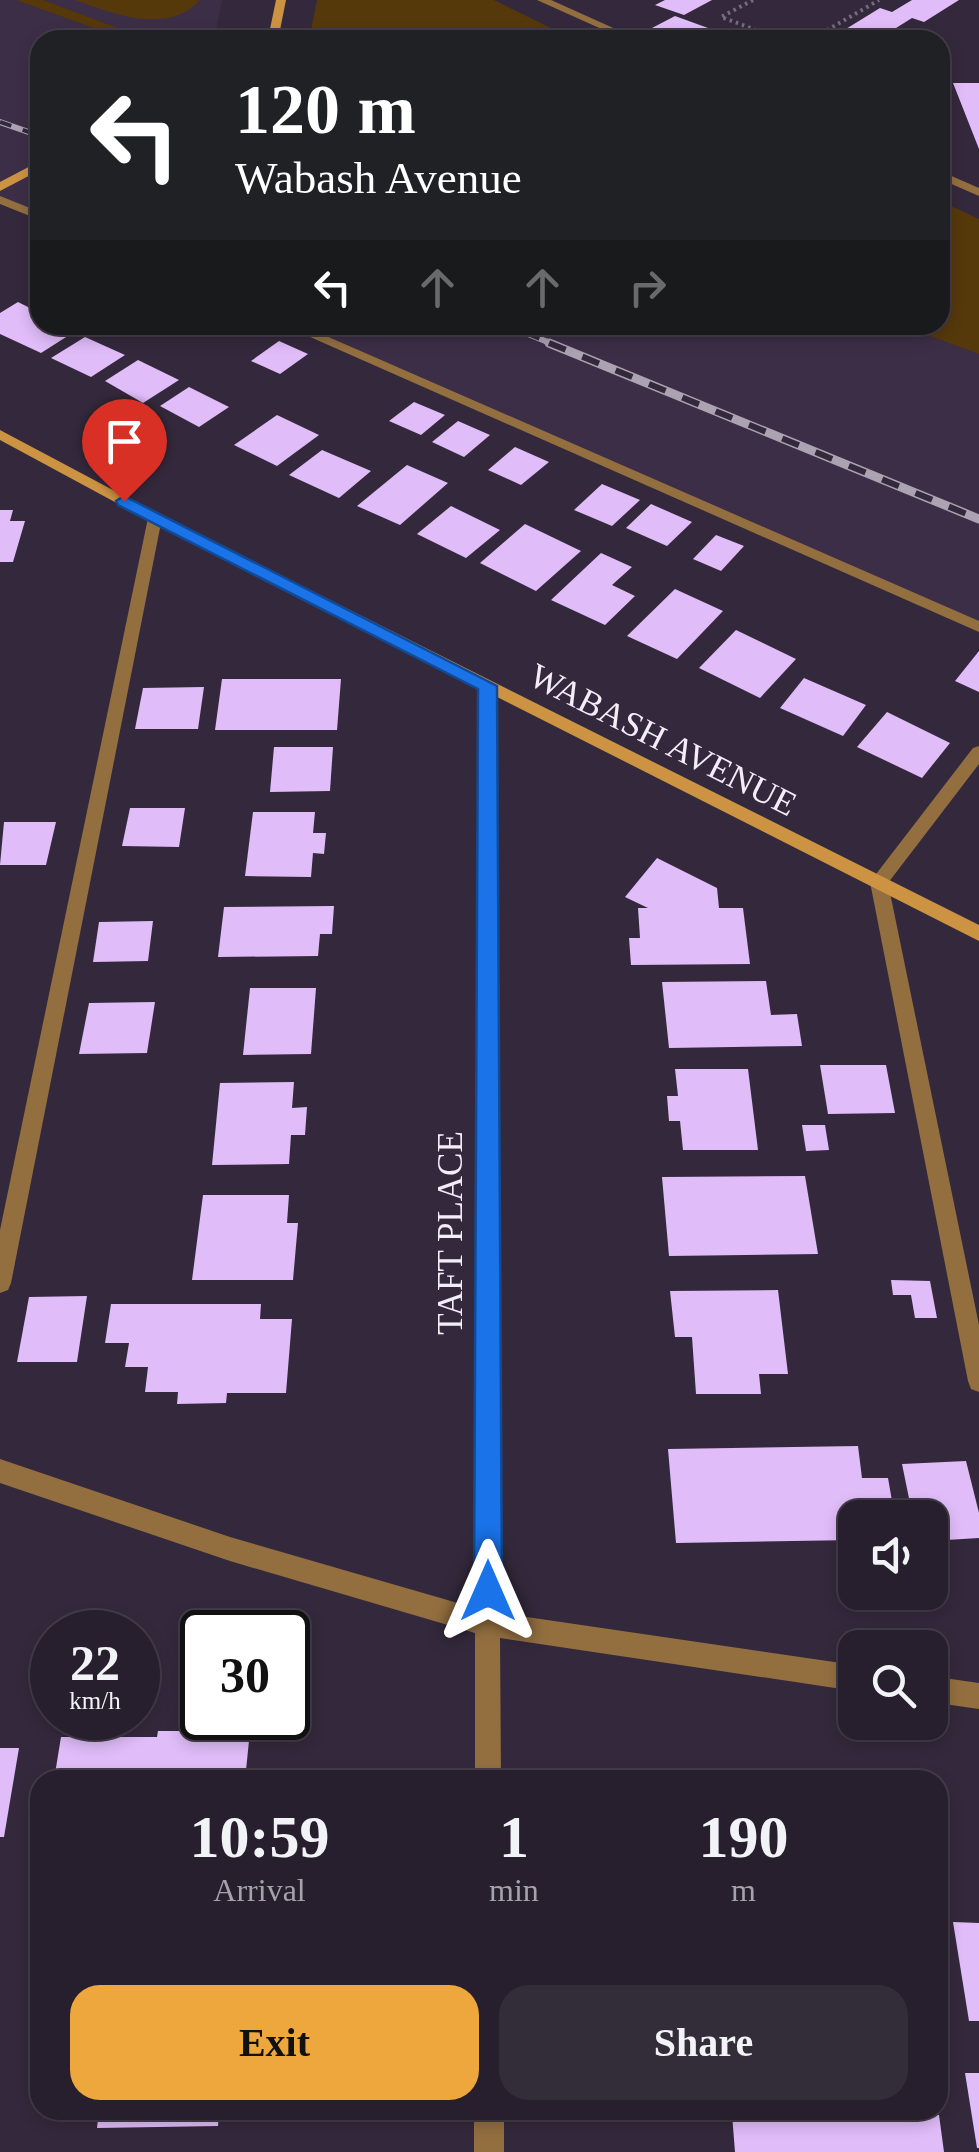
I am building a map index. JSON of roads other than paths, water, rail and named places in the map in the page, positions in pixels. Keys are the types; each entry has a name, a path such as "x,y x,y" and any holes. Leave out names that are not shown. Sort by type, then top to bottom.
{"street":[{"path":"275,30 281,0"},
{"path":"542,0 612,30"},
{"path":"0,187 30,170"},
{"path":"950,179 979,192"},
{"path":"0,200 30,212"},
{"path":"313,335 979,628"},
{"name":"WABASH AVENUE","path":"0,434 155,518 979,934"},
{"path":"0,1283 155,518"},
{"name":"TAFT PLACE","path":"487,686 488,1770"},
{"path":"979,752 879,882 979,1382"},
{"path":"0,1472 230,1549 488,1624 838,1675"},
{"path":"948,1692 979,1696"},
{"path":"488,2120 489,2152"}],"railway":[{"path":"0,122 30,132"},
{"path":"530,335 555,345"},
{"path":"549,343 979,519"}]}
